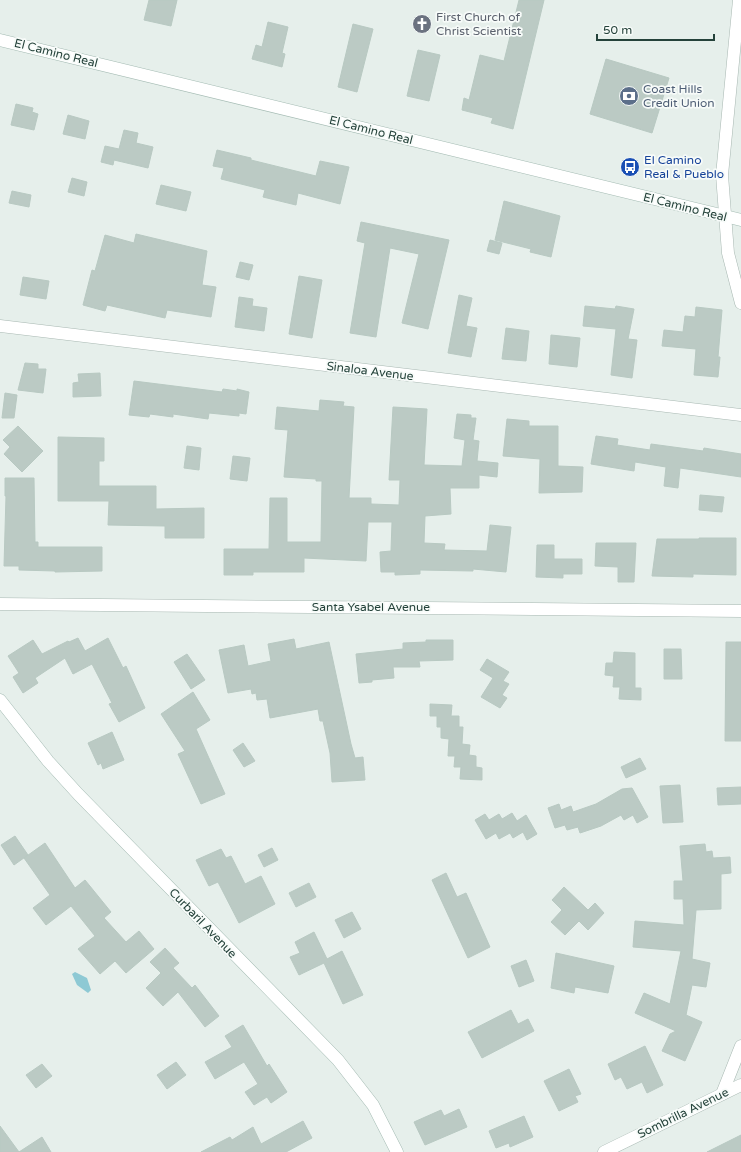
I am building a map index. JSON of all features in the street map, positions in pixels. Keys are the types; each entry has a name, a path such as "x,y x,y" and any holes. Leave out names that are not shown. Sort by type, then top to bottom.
{"street":[{"path":"739,0 722,175 728,253 741,303"},
{"name":"El Camino Real","path":"0,40 741,220"},
{"name":"Sinaloa Avenue","path":"0,326 741,415"},
{"name":"Santa Ysabel Avenue","path":"0,604 741,610"},
{"name":"Curbaril Avenue","path":"0,700 48,761 78,794 338,1060 373,1105 397,1152"},
{"path":"722,1094 741,1046"},
{"name":"Sombrilla Avenue","path":"604,1152 741,1085"}],"water":[{"path":"75,972 87,978 91,990 88,993 77,985 72,974"}],"building":[{"path":"149,0 177,0 171,26 144,20"},
{"path":"519,0 544,0 513,129 491,123 493,118 462,110 464,98 469,100 480,55 504,61"},
{"path":"268,22 288,27 282,53 285,54 282,67 252,59 256,45 262,47"},
{"path":"353,24 373,29 357,92 338,87"},
{"path":"418,50 440,55 429,101 407,96"},
{"name":"Coast Hills Credit Union","path":"606,59 669,78 652,133 590,114"},
{"path":"16,104 33,108 32,112 38,114 34,130 11,125"},
{"path":"68,115 89,121 85,139 63,134"},
{"path":"124,130 138,133 136,143 153,147 148,168 114,160 113,165 101,162 105,146 119,149"},
{"path":"217,150 316,176 320,161 349,167 340,204 298,193 296,205 263,197 265,190 221,179 224,168 213,166"},
{"path":"72,178 87,182 84,196 68,192"},
{"path":"161,185 191,192 186,211 156,204"},
{"path":"12,191 31,195 29,207 9,203"},
{"path":"504,201 560,216 551,257 530,252 531,249 495,240"},
{"path":"361,222 449,240 428,329 402,323 419,254 390,248 376,337 350,333 365,243 357,241"},
{"path":"136,234 207,251 202,285 216,287 211,317 167,310 165,318 107,305 105,311 83,305 92,270 95,271 105,235 134,243"},
{"path":"490,240 502,243 499,254 487,251"},
{"path":"240,262 253,265 249,280 236,277"},
{"path":"299,276 322,280 312,338 289,334"},
{"path":"23,277 49,281 46,299 20,295"},
{"path":"459,295 472,298 466,326 477,328 471,357 448,353"},
{"path":"239,297 253,299 252,306 267,308 264,331 235,327"},
{"path":"585,306 615,309 616,306 634,309 628,339 637,340 632,378 611,375 616,329 583,326"},
{"path":"696,307 722,310 718,377 694,375 696,349 662,346 664,330 683,332 685,316 695,317"},
{"path":"506,328 529,331 526,361 502,359"},
{"path":"551,335 580,338 577,367 549,364"},
{"path":"25,363 38,364 38,369 46,369 43,393 18,390"},
{"path":"100,373 101,396 73,397 73,383 79,382 78,374"},
{"path":"134,381 222,392 223,389 237,391 237,389 249,392 246,414 239,413 239,416 209,413 208,419 173,414 173,417 150,414 149,417 129,415"},
{"path":"5,393 17,395 14,418 2,418"},
{"path":"320,400 344,402 343,406 354,407 349,498 371,498 371,504 399,505 400,480 389,480 393,407 427,409 424,465 462,466 465,440 454,438 457,414 471,415 471,418 476,418 473,440 479,441 477,461 498,463 497,477 479,475 479,488 450,488 451,514 425,516 424,543 445,544 444,550 487,551 490,525 511,527 506,572 473,569 473,571 420,570 420,574 395,575 395,572 381,572 380,552 391,551 392,522 368,522 366,561 304,558 304,572 253,572 253,575 224,575 224,549 269,549 270,498 287,498 287,542 321,542 322,481 316,481 316,479 284,477 288,430 275,429 277,407 319,411"},
{"path":"507,419 529,421 529,426 558,426 558,466 583,467 582,492 539,493 540,459 503,456"},
{"path":"18,426 43,451 22,472 4,454 10,447 3,440"},
{"path":"596,436 618,439 617,445 650,450 651,444 703,451 704,448 741,454 741,477 680,468 678,488 664,486 666,467 635,462 634,471 591,464"},
{"path":"58,437 104,438 104,461 99,461 99,486 156,486 156,509 204,508 204,538 165,538 165,526 108,525 109,501 58,501"},
{"path":"187,446 201,448 199,470 184,468"},
{"path":"233,456 250,458 247,481 230,479"},
{"path":"5,478 34,478 35,542 38,542 38,547 102,547 102,571 55,572 19,570 19,566 4,566 6,496"},
{"path":"700,495 724,497 722,512 699,510"},
{"path":"736,538 736,575 693,574 693,577 652,576 657,539"},
{"path":"596,543 636,543 634,582 618,582 618,567 595,566"},
{"path":"537,545 554,545 554,559 582,559 582,574 563,574 563,578 536,577"},
{"path":"78,638 85,651 108,638 123,668 126,666 145,708 119,722 109,704 112,703 92,664 73,674 65,658 35,678 38,683 23,693 13,677 19,673 8,656 33,640 42,654 68,641 69,642"},
{"path":"294,639 296,649 329,642 351,744 355,758 363,757 365,780 332,782 330,753 323,721 320,721 318,709 270,718 267,699 257,700 256,693 252,694 251,689 228,693 219,650 244,645 248,666 271,661 268,644"},
{"path":"426,640 453,640 453,660 419,661 420,667 393,667 394,678 359,683 356,654 403,649 403,643 426,642"},
{"path":"726,642 741,642 741,741 725,741"},
{"path":"664,649 681,649 682,679 664,679"},
{"path":"614,652 635,653 635,688 641,688 641,700 619,699 620,687 613,687 614,676 605,675 606,663 613,663"},
{"path":"187,654 205,680 191,689 174,662"},
{"path":"487,659 509,672 503,681 509,684 502,695 507,698 500,708 481,697 493,678 480,670"},
{"path":"193,692 210,720 196,729 225,794 201,804 178,754 185,751 161,714"},
{"path":"430,704 452,705 451,716 459,716 459,727 463,727 462,744 470,745 469,755 476,756 476,767 482,768 482,780 460,779 461,767 454,767 455,756 448,756 449,739 441,738 441,727 437,727 437,716 430,716"},
{"path":"112,732 124,760 103,769 101,763 98,765 88,743"},
{"path":"243,743 255,761 244,767 233,750"},
{"path":"640,758 646,769 626,778 621,767"},
{"path":"680,785 683,822 663,823 660,786"},
{"path":"741,787 741,804 718,805 717,788"},
{"path":"632,788 648,817 637,823 633,815 624,820 621,815 601,826 580,833 578,827 567,830 565,825 555,828 548,808 559,804 561,810 571,806 573,812 596,804 622,789"},
{"path":"512,813 517,821 526,815 537,834 527,840 523,832 513,838 510,833 499,839 496,833 486,839 475,820 485,814 489,820 499,814 502,819"},
{"path":"15,836 28,855 14,865 1,845"},
{"path":"45,843 75,888 85,880 111,912 104,918 126,942 139,931 154,949 126,973 115,961 100,974 78,949 95,936 71,906 46,925 33,908 50,895 24,858"},
{"path":"705,844 706,852 712,851 713,858 730,857 731,873 721,874 721,909 696,910 692,959 710,963 706,987 692,985 686,1015 702,1022 685,1061 662,1051 670,1034 676,1031 635,1013 644,993 670,1004 681,951 633,947 635,921 684,925 683,899 674,899 674,881 683,881 680,846"},
{"path":"272,848 278,860 264,867 258,855"},
{"path":"221,849 226,858 231,856 245,884 261,876 275,904 239,923 218,882 209,886 196,860"},
{"path":"446,873 457,897 466,893 490,947 468,958 432,880"},
{"path":"309,883 316,897 296,907 289,893"},
{"path":"564,887 588,910 595,903 604,913 588,930 579,921 565,935 551,922 562,910 552,900"},
{"path":"352,912 361,929 344,938 335,920"},
{"path":"314,932 327,959 342,951 363,995 343,1004 324,963 299,975 290,957 300,953 295,942"},
{"path":"165,948 179,963 173,968 192,988 195,985 219,1016 205,1027 178,992 163,1006 146,988 161,973 150,962"},
{"path":"556,953 614,966 608,993 575,987 574,993 551,988"},
{"path":"526,960 534,981 519,987 511,966"},
{"path":"511,1010 518,1024 528,1019 534,1031 482,1058 468,1032"},
{"path":"243,1025 267,1066 269,1064 287,1092 271,1103 267,1097 254,1105 245,1092 258,1084 244,1062 215,1079 205,1062 232,1047 225,1036"},
{"path":"645,1046 663,1085 647,1093 642,1082 627,1089 621,1077 615,1080 608,1064"},
{"path":"176,1062 186,1075 167,1089 157,1075"},
{"path":"42,1064 52,1076 36,1088 26,1075"},
{"path":"569,1069 581,1094 575,1096 578,1102 559,1111 544,1081"},
{"path":"459,1109 467,1127 425,1145 414,1122 441,1110 444,1116"},
{"path":"524,1116 533,1137 510,1147 509,1143 496,1148 489,1131"},
{"path":"303,1121 312,1138 286,1152 201,1152 230,1137 232,1140 253,1127 261,1144"},
{"path":"0,1126 19,1152 0,1152"},
{"path":"741,1135 741,1152 707,1152"},
{"path":"42,1137 51,1152 19,1152"}],"place":[{"name":"First Church of Christ Scientist","path":"422,24"},
{"name":"Coast Hills Credit Union","path":"629,96"},
{"name":"El Camino Real & Pueblo","path":"630,167"}]}
